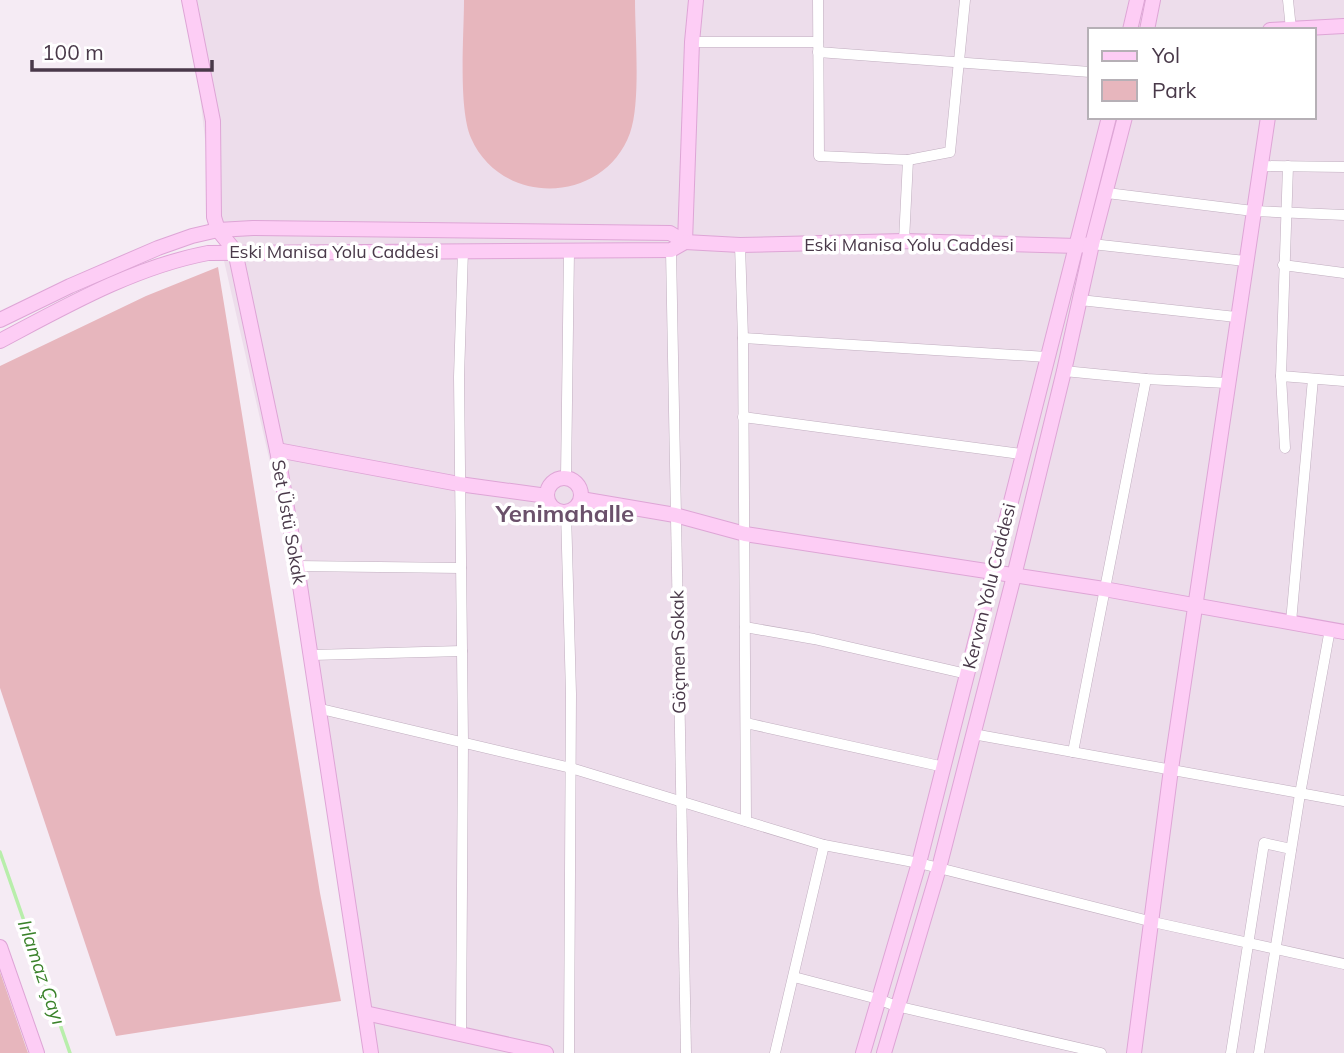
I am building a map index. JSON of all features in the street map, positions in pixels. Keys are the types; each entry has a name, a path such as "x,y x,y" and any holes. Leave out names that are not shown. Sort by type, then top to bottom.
{"main road":[{"path":"189,0 213,121 214,217 218,230"},
{"path":"685,242 696,0"},
{"path":"1130,28 1137,0"},
{"path":"1147,28 1153,0"},
{"path":"1308,28 1344,26"},
{"name":"Kervan Yolu Caddesi","path":"884,1053 939,868 1064,371 1080,300 1085,245 1108,119"},
{"name":"Kervan Yolu Caddesi","path":"863,1053 919,863 1047,357 1085,245 1107,193 1125,119"},
{"path":"1134,1053 1194,606 1268,119"},
{"name":"Eski Manisa Yolu Caddesi","path":"0,320 158,248 218,230 266,228 670,233 685,242 740,245 904,241 1085,245"},
{"name":"Set Üstü Sokak","path":"218,230 235,251 277,450 321,709 371,1053"},
{"name":"Eski Manisa Yolu Caddesi","path":"0,341 62,308 144,272 191,256 235,251 671,250 685,242"},
{"path":"277,450 459,484 547,496"},
{"path":"566,478 580,488 581,499 575,508 566,512 553,508 547,496 552,482 566,478"},
{"path":"581,499 675,514 745,534 1104,589 1337,630"},
{"path":"0,947 37,1053"},
{"path":"365,1013 538,1052"}],"street":[{"path":"818,0 820,156 908,160 950,152 965,0"},
{"path":"1288,0 1290,28"},
{"path":"692,42 818,47 1088,72"},
{"path":"904,241 908,160"},
{"path":"1260,166 1344,167"},
{"path":"1284,448 1281,376 1287,166"},
{"path":"1107,193 1253,211 1344,215"},
{"path":"740,245 746,821"},
{"path":"1085,245 1245,261"},
{"path":"461,1034 463,743 459,377 463,250"},
{"name":"Göçmen Sokak","path":"671,250 686,1053"},
{"path":"566,478 569,251"},
{"path":"1283,265 1344,273"},
{"path":"1080,300 1236,317"},
{"path":"743,338 1047,357"},
{"path":"1064,371 1227,383"},
{"path":"1281,376 1344,381"},
{"path":"1073,752 1146,379"},
{"path":"1291,622 1313,379"},
{"path":"743,417 1021,454"},
{"path":"566,512 571,768 569,1053"},
{"path":"298,566 461,568"},
{"path":"745,627 814,639 967,674"},
{"path":"1259,1053 1300,794 1337,630"},
{"path":"312,655 462,651"},
{"path":"321,709 571,768 824,845 919,863 1153,922 1344,964"},
{"path":"746,723 944,767"},
{"path":"973,734 1344,801"},
{"path":"1231,1053 1264,843 1291,849"},
{"path":"775,1053 824,845"},
{"path":"794,977 896,1006 1101,1053"}],"shaded area":[{"path":"189,0 1344,0 1344,1053 379,1053 343,863 308,629 214,217"}],"green space":[{"path":"464,0 635,0 636,87 633,120 630,133 617,157 598,174 576,184 552,188 528,186 505,176 485,161 471,138 464,108"},
{"path":"218,267 320,893 341,1001 116,1036 0,688 0,366 146,296"},
{"path":"0,972 28,1053 0,1053"}],"waterway":[{"name":"Irlamaz Çayı","path":"0,852 70,1053"}],"district":[{"name":"Yenimahalle","path":"565,513"}]}
